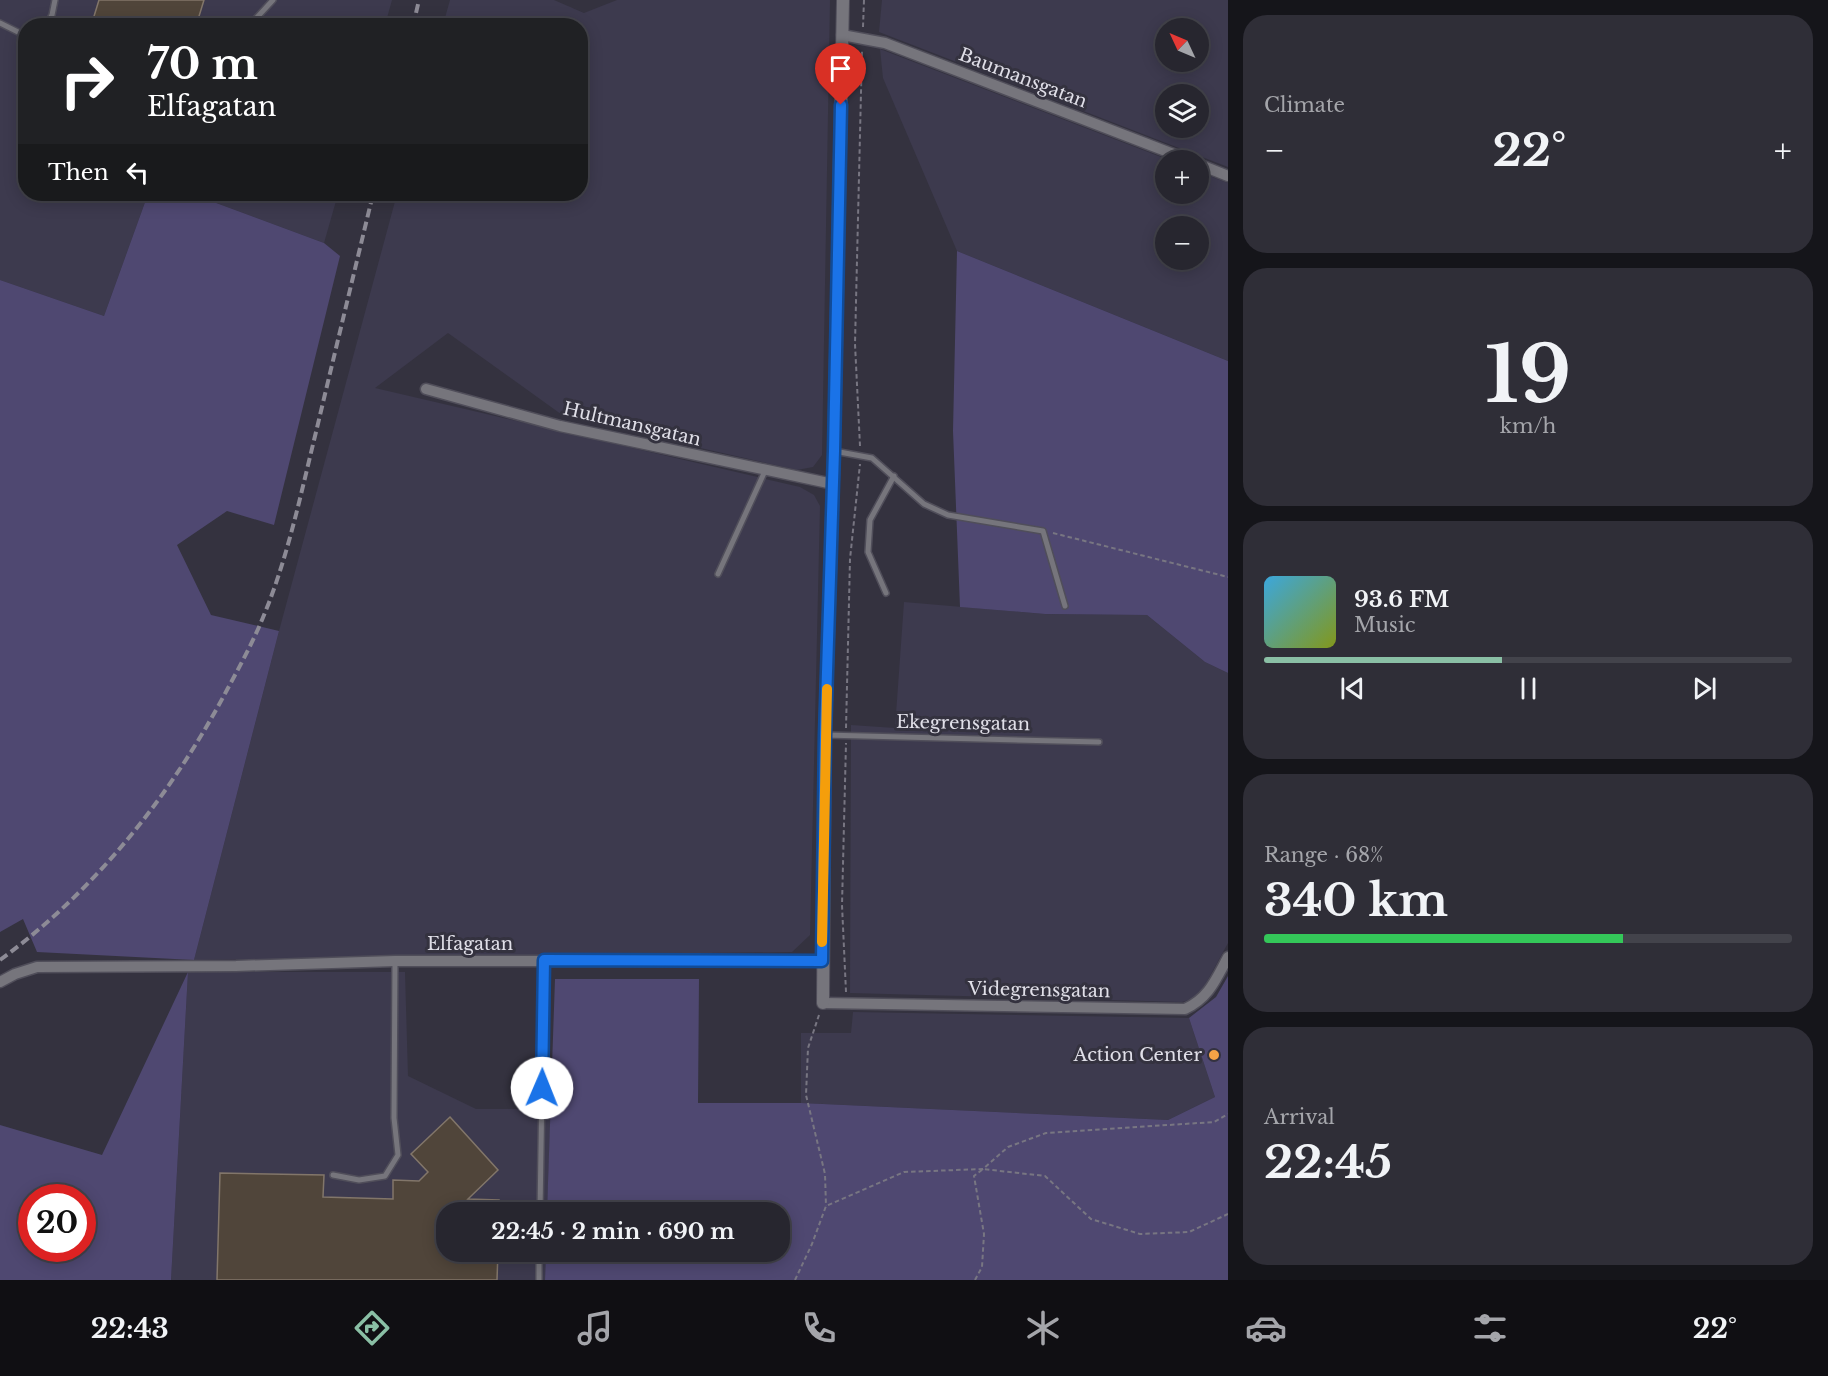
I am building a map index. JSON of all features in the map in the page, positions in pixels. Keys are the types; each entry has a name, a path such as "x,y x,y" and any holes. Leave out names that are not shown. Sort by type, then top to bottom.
{"street":[{"path":"823,1003 825,735 834,451 843,0"},
{"name":"Baumansgatan","path":"842,35 885,43 1163,150"},
{"path":"1209,168 1228,176"},
{"name":"Hultmansgatan","path":"426,388 560,426 832,484"},
{"name":"Videgrensgatan","path":"823,1003 1185,1009 1198,1003 1209,992 1228,957"},
{"name":"Elfagatan","path":"0,982 15,974 38,967 395,961 822,961"}],"lane":[{"path":"50,18 55,0"},
{"path":"256,18 273,0"},
{"path":"0,23 18,31"},
{"path":"834,451 872,458 924,504 948,515 1042,531 1065,606"},
{"path":"718,574 765,471"},
{"path":"886,593 868,552 870,520 894,476"},
{"name":"Ekegrensgatan","path":"825,735 1099,742"},
{"path":"540,1202 544,960"},
{"path":"333,1175 358,1180 385,1176 399,1155 394,1118 395,961"},
{"path":"539,1280 540,1262"}],"path":[{"path":"846,1004 842,905 850,560 861,456 855,344 864,0"},
{"path":"1042,531 1228,577"},
{"path":"795,1280 826,1206 825,1174 806,1095 808,1048 823,1003"},
{"path":"975,1280 982,1267 984,1234 974,1176 1008,1148 1046,1133 1214,1122 1228,1114"},
{"path":"826,1206 904,1172 982,1169 1045,1176 1091,1220 1140,1234 1189,1232 1228,1214"}],"shaded area":[{"path":"0,0 392,0 387,18 18,18 18,201 145,201 104,316 0,280"},
{"path":"450,0 554,0 584,13 617,0 830,0 822,455 813,467 797,470 565,417 448,333 375,388 800,487 814,495 820,506 810,935 792,952 194,960 279,631 395,201 588,201 588,18 445,18"},
{"path":"882,0 1228,0 1228,167 1209,160 1209,150 1184,150 879,32"},
{"path":"880,49 1155,155 1155,204 1209,204 1209,176 1228,183 1228,361 957,251 883,78"},
{"path":"145,201 211,201 324,243 340,256 274,525 227,511 177,545 211,615 279,631 194,960 37,952 23,919 0,932 0,280 104,316"},
{"path":"211,201 336,201 324,243"},
{"path":"957,251 1228,361 1228,673 1205,662 1147,615 1045,614 960,607 953,431"},
{"path":"904,602 1045,614 1147,615 1205,662 1228,673 1228,943 1204,987 1192,999 1182,1002 850,993 851,725 895,728"},
{"path":"188,972 405,972 408,1076 476,1109 551,1109 547,1202 436,1202 436,1262 546,1262 545,1280 171,1280"},
{"path":"188,972 171,1280 0,1280 0,1125 102,1155"},
{"path":"1228,976 1228,1280 545,1280 546,1262 790,1262 790,1202 547,1202 555,979 699,979 698,1103 801,1103 1168,1120 1215,1097 1189,1018 1216,997"},
{"path":"853,1012 1189,1018 1215,1097 1168,1120 801,1103 801,1033 851,1033"}],"building":[{"path":"99,0 204,0 198,18 93,18"},
{"path":"450,1117 498,1170 468,1199 499,1200 499,1202 436,1202 436,1262 498,1262 497,1280 217,1280 220,1173 324,1175 323,1197 393,1199 393,1180 419,1181 428,1172 411,1154"}],"railway":[{"path":"415,18 419,0"},
{"path":"0,960 69,902 100,871 157,802 206,727 252,643 273,593 293,525 371,201"}],"slow traffic":[{"path":"822,942 827,689"}],"place":[{"name":"Action Center","path":"1214,1055"}],"route":[{"path":"542,1088 544,960 822,961 825,735 841,105"}]}
